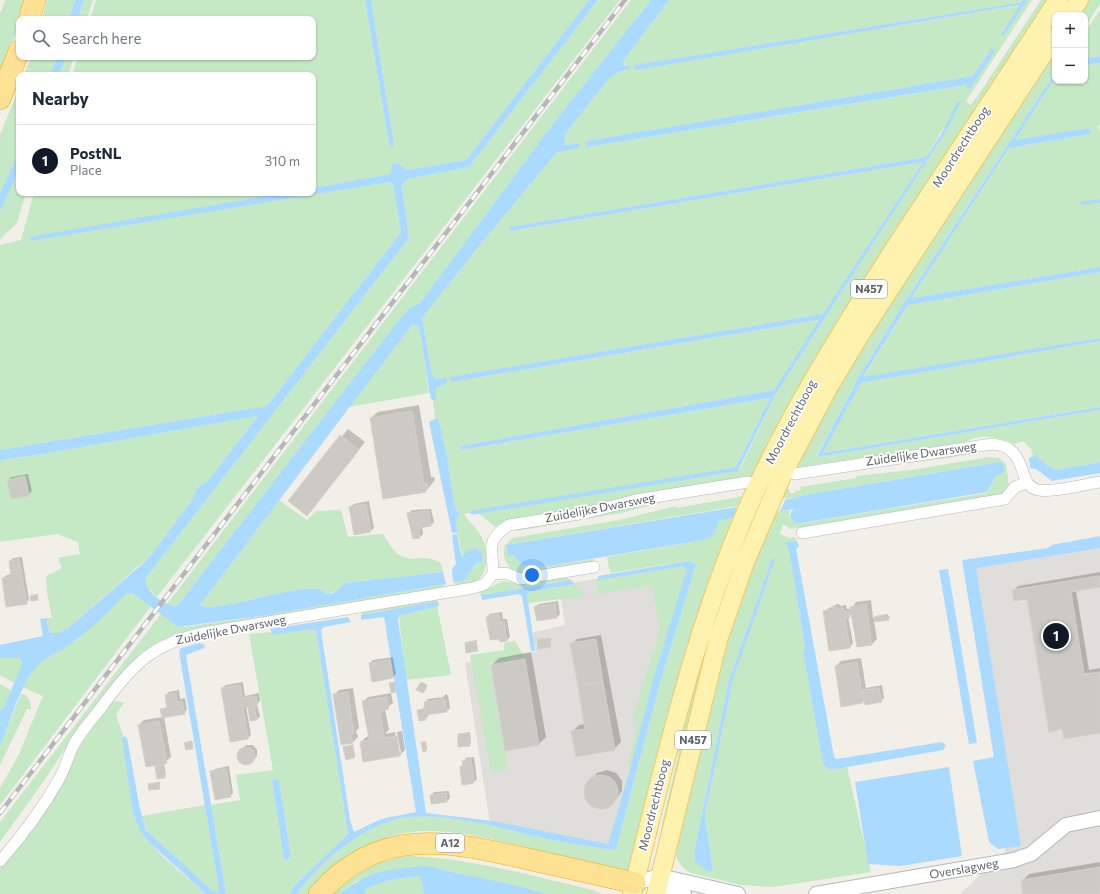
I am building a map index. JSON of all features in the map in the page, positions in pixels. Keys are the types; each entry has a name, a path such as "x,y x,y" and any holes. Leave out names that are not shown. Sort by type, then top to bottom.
{"highway":[{"path":"30,16 35,0"},
{"path":"0,99 16,59"},
{"name":"A12","path":"319,894 341,872 365,858 392,847 428,842 468,846 633,888"}],"main road":[{"name":"Moordrechtboog","path":"633,888 676,715 698,641 726,561 767,465 812,381 845,325 1058,0"},
{"path":"1071,12 1079,0"},
{"name":"Moordrechtboog","path":"658,886 718,640 745,562 784,471 827,390 861,333 1052,41"},
{"path":"633,888 658,886"}],"street":[{"name":"Zuidelijke Dwarsweg","path":"795,474 992,444 1004,446 1014,453 1021,463 1026,482"},
{"name":"Zuidelijke Dwarsweg","path":"0,861 55,787 79,737 137,664 157,649 184,637 208,632 473,588 485,584 493,574 490,549 492,541 500,530 509,525 585,513 636,500 748,482"},
{"path":"802,533 1005,499 1015,487 1026,482 1033,489 1046,491 1100,482"},
{"path":"493,574 506,573 520,579 594,567"},
{"name":"Overslagweg","path":"816,894 1014,860 1030,854 1066,825 1100,818"},
{"path":"658,886 684,894"},
{"path":"658,886 738,894"}],"shaded area":[{"path":"1100,541 1100,894 960,894 1005,852 1006,839 965,563"},
{"path":"688,564 614,846 490,823 465,663 536,652 531,633 565,625 559,585"}],"green space":[{"path":"5,0 27,0 22,16 16,16 16,32 0,79 0,14"},
{"path":"47,0 75,0 70,16 43,16"},
{"path":"84,0 93,0 88,16 79,16"},
{"path":"96,0 365,0 389,144 394,144 371,0 589,0 466,160 408,170 399,164 391,174 316,187 316,72 73,72 77,60 316,60 316,16 91,16"},
{"path":"598,0 620,0 157,597 146,586 145,579 409,238 402,185 408,179 469,167"},
{"path":"631,0 651,0 552,125 420,303 409,308 398,321 177,606 167,604"},
{"path":"669,0 1023,0 1022,2 635,65 635,69 1021,5 1001,35 1003,37 1028,0 1032,0 966,101 970,105 977,97 1041,0 1050,0 754,476 510,520 495,527 478,513 731,472 740,469 775,395 945,133 960,101 926,157 509,227 510,231 923,162 824,314 450,377 451,382 820,320 774,390 460,446 461,450 770,398 736,467 464,514 481,536 485,546 486,565 482,576 476,582 457,586 453,582 464,580 477,561 483,561 481,550 466,551 463,559 458,534 456,534 458,532 456,520 460,514 455,508 446,450 438,417 435,418 433,400 436,400 436,388 446,383 432,376 422,318 557,152 579,143 566,145 564,142 566,133 609,77 620,71 630,69 630,66 626,66 623,61","holes":["989,52 970,89 967,85 587,147 586,141 974,76"]},
{"path":"1086,0 1100,0 1100,4 1088,22 1088,12 1079,12"},
{"path":"1100,10 1100,56 1088,58 1088,28"},
{"path":"1052,53 1052,78 900,309 860,375 817,455 819,457 1100,410 1100,462 1056,470 1048,466 1036,455 1033,456 1031,449 1023,441 1014,444 1003,439 984,437 972,439 966,442 793,468 864,340"},
{"path":"30,60 56,60 51,72 25,72"},
{"path":"65,60 73,60 69,72 60,72"},
{"path":"1100,63 1100,125 1098,126 1100,133 1100,267 913,298 912,297 1009,148 1091,134 1089,128 1014,141 1052,83 1052,84 1088,84 1088,65"},
{"path":"16,95 16,158 0,193 0,135"},
{"path":"16,177 16,196 25,196 17,223 0,239 0,211"},
{"path":"390,182 393,185 401,232 267,406 0,450 0,245 21,240 33,196 266,196 28,239 301,196 316,196 316,194"},
{"path":"1100,272 1100,338 863,378 908,305"},
{"path":"416,325 419,327 429,393 349,407 406,332 411,326"},
{"path":"1100,341 1100,407 823,453 861,383"},
{"path":"258,416 208,481 196,490 193,499 151,555 67,629 59,633 50,633 46,618 52,618 47,593 46,576 62,568 58,558 80,554 78,542 57,534 0,542 0,460"},
{"path":"989,449 954,457 877,467"},
{"path":"989,457 999,458 1006,464 1009,487 1003,495 790,529 783,524 780,534 789,538 794,537 797,541 785,544 789,551 805,649 803,652 823,763 830,770 847,767 871,872 773,887 741,885 691,873 684,869 680,863 675,848 715,676 740,593 773,512 791,510 787,518 790,515 794,523 801,523 987,493 996,476 1000,463 998,462 799,496 798,498 779,498 783,490 789,489 790,493 795,493 795,491 801,490 800,487 856,478 856,476 911,470","holes":["772,558 733,679 705,818 713,871 695,862 694,853 729,681"]},
{"path":"745,488 662,502 626,512 516,531 516,529 633,505"},
{"path":"744,496 738,506 506,545 509,556 513,555 521,564 531,569 594,559 595,563 529,574 518,572 513,569 506,562 504,557 505,545 513,538 619,520 676,506 677,508"},
{"path":"279,500 307,520 316,511 341,510 348,537 383,534 400,555 413,559 425,558 435,560 441,563 443,572 345,583 336,591 331,593 318,589 294,590 224,606 206,607 200,605"},
{"path":"751,516 757,516 666,825 662,824 678,756 688,695"},
{"path":"733,518 735,521 631,872 482,837 440,831 419,831 400,834 372,845 355,857 313,894 297,894 306,882 328,860 353,840 380,825 394,820 411,817 431,817 473,822 560,841 612,850 616,849 660,683 696,564 688,561 610,573 607,557 704,540 716,528 720,519"},
{"path":"683,566 688,569 653,680 631,766 628,765 638,723 632,720 660,629 652,585 598,594 596,579 598,578 600,580"},
{"path":"563,576 571,580 481,595 479,593 503,581 517,584"},
{"path":"446,584 442,588 175,634 160,641 141,653 119,677 71,740 0,842 0,822 161,614 178,627 185,627 267,615"},
{"path":"575,584 586,596 528,603 527,594 529,592"},
{"path":"127,593 134,594 151,606 0,805 0,788 19,754 43,696 23,687 41,661 53,652 78,639"},
{"path":"434,599 438,601 361,615 363,611"},
{"path":"437,606 451,675 406,680 399,616"},
{"path":"312,629 316,631 348,835 292,888 290,894 226,894 211,805 240,800 236,775 273,770 249,634","holes":["276,778 279,780 291,856 287,860 284,859 272,781"]},
{"path":"515,641 524,656 489,663 508,770 491,772 470,655 504,650 504,643"},
{"path":"0,658 20,658 22,666 14,683 0,675"},
{"path":"0,684 11,690 3,709 0,710"},
{"path":"21,694 29,699 31,709 27,709 0,765 0,746"},
{"path":"117,701 124,703 116,714 123,736 133,813 138,825 154,848 206,894 0,894 0,867 26,837 43,814 67,776 78,751 87,736 112,702"},
{"path":"205,805 219,889 217,891 213,891 147,831 142,816"},
{"path":"408,856 431,857 478,864 593,890 602,894 548,894 446,870 356,881 340,894 332,894 348,880 376,864"},
{"path":"421,876 424,894 365,894 365,890 384,882"}],"water":[{"path":"75,0 84,0 79,16 70,16"},
{"path":"365,0 371,0 394,144 393,147 389,144"},
{"path":"589,0 598,0 469,167 408,179 402,185 409,238 145,579 149,589 161,601 177,606 398,321 409,308 420,303 552,125 651,0 669,0 623,61 625,66 630,66 630,69 620,71 609,78 566,133 564,142 566,145 579,143 580,148 557,152 422,318 432,375 437,379 446,377 447,383 436,388 436,400 432,400 430,395 419,327 416,325 411,326 200,605 206,607 223,606 294,590 318,589 327,593 333,593 345,583 443,572 446,584 267,615 178,627 134,594 127,593 84,634 43,661 33,671 23,687 0,746 0,710 3,709 22,665 20,658 0,658 0,645 43,636 40,619 46,618 50,633 59,633 67,629 141,565 151,555 193,499 196,490 208,481 258,416 0,460 0,450 267,406 401,232 393,185 390,182 316,194 316,187 390,174 393,164 399,164 408,170 466,160"},
{"path":"1023,0 1028,0 1003,37 1001,35 1020,5 635,70 634,65 1022,2"},
{"path":"992,48 995,51 970,89 968,89 966,85 587,147 586,141 973,76"},
{"path":"1100,56 1100,63 1088,65 1088,58"},
{"path":"56,60 65,60 60,72 51,72"},
{"path":"1052,78 1052,83 1015,140 1089,128 1091,134 1009,148 912,297 1100,267 1100,272 908,305 863,377 1100,338 1100,341 861,383 823,453 1100,407 1100,410 819,457 817,456 860,375 900,309"},
{"path":"958,101 961,102 945,133 775,395 738,471 471,515 470,511 736,467 770,398 461,450 460,446 774,390 819,320 451,382 450,377 823,314 923,162 510,231 509,227 926,157 940,136"},
{"path":"16,158 16,177 0,211 0,193"},
{"path":"266,196 305,196 30,241 29,237"},
{"path":"438,417 446,450 455,508 460,514 456,520 458,532 452,533 429,422"},
{"path":"1036,455 1048,466 1056,470 1100,462 1100,473 1052,481 1036,469 1030,468 1029,458"},
{"path":"999,462 1003,463 1004,472 996,476 987,492 801,523 794,523 790,515 793,509 780,511 786,499 798,498 799,496"},
{"path":"737,507 733,518 720,520 713,535 704,540 531,569 521,564 513,555 509,557 506,545"},
{"path":"457,534 462,558 466,551 477,548 478,551 481,550 483,561 477,562 464,581 453,582 452,569 456,564 452,535"},
{"path":"1100,536 1100,548 976,568 1021,846 998,849 989,842 973,761 994,757 962,560 1048,548 1052,545"},
{"path":"797,541 799,547 796,548 834,757 837,759 942,742 946,746 943,750 830,770 823,764 803,652 805,648 789,551 785,543"},
{"path":"772,558 775,559 733,679 706,810 705,818 713,871 708,871 695,862 694,853 729,681"},
{"path":"689,561 696,564 660,683 616,849 612,850 560,841 473,822 431,817 411,817 394,820 380,825 353,840 328,860 306,882 297,894 290,894 292,888 348,834 316,631 312,629 273,635 270,629 348,617 351,622 324,627 321,630 350,820 354,832 381,819 416,812 384,617 361,620 361,615 438,601 439,606 399,616 398,619 426,813 493,821 608,844 631,766 653,680 687,569 683,566 599,580 598,576"},
{"path":"948,569 977,743 969,744 939,570"},
{"path":"571,580 575,584 529,592 527,594 535,651 531,651 522,596 519,594 482,600 481,595"},
{"path":"199,643 205,645 204,648 186,655 226,894 206,894 151,844 140,831 133,813 122,738 125,736 127,738 140,809 146,830 213,891 217,891 219,889 179,652 181,648"},
{"path":"949,767 962,856 901,866 868,864 855,782"},
{"path":"276,778 279,780 291,856 287,860 284,859 272,781"},
{"path":"425,866 514,885 548,894 424,894 420,876 384,882 365,890 365,894 340,894 370,875 390,870"}],"building":[{"path":"412,411 424,484 427,483 428,488 425,489 426,492 383,499 370,418"},
{"path":"340,435 359,450 307,516 288,501"},
{"path":"25,476 29,496 11,499 7,480"},
{"path":"366,504 371,532 354,535 349,507"},
{"path":"428,511 431,526 419,528 420,538 413,539 407,513"},
{"path":"19,559 27,604 6,607 2,578 11,577 9,561"},
{"path":"1100,576 1100,587 1071,592 1084,674 1100,672 1100,733 1064,739 1062,729 1049,732 1027,599 1014,601 1012,590"},
{"path":"37,595 38,600 31,601 30,596"},
{"path":"555,604 557,618 537,621 534,607"},
{"path":"866,604 872,645 857,647 850,607"},
{"path":"833,607 836,607 837,609 843,608 844,612 849,611 850,618 845,618 850,648 829,651 823,611 833,609"},
{"path":"499,614 500,622 504,621 507,641 500,642 499,639 490,640 486,617"},
{"path":"886,615 889,620 875,622 874,617"},
{"path":"550,638 551,647 538,649 537,640"},
{"path":"596,639 603,682 578,686 570,643"},
{"path":"476,641 478,651 466,653 465,643"},
{"path":"525,659 539,745 505,751 491,665"},
{"path":"390,660 393,678 372,682 369,663"},
{"path":"857,662 863,703 841,707 835,666"},
{"path":"394,682 396,692 391,693 389,683"},
{"path":"603,682 615,750 576,757 571,731 585,729 578,686"},
{"path":"420,683 427,687 423,693 416,690"},
{"path":"240,685 242,698 256,696 257,707 254,707 257,720 250,721 248,708 243,706 248,739 230,742 221,688"},
{"path":"879,688 882,702 865,705 862,690"},
{"path":"348,692 354,734 351,735 353,743 341,745 333,694"},
{"path":"176,693 177,702 182,701 185,714 162,718 160,709 167,708 165,695"},
{"path":"387,697 389,709 380,711 384,736 374,738 397,736 400,756 363,762 360,742 372,740 369,739 362,701"},
{"path":"442,697 445,699 447,712 425,715 426,720 419,721 417,710 425,709 424,702 439,700"},
{"path":"159,721 167,763 146,767 138,725"},
{"path":"469,733 470,746 458,747 458,734"},
{"path":"192,741 193,749 186,750 184,743"},
{"path":"421,742 425,742 426,751 423,752"},
{"path":"352,745 354,758 346,760 343,747"},
{"path":"242,747 250,747 255,752 253,763 250,765 242,765 237,760 237,752"},
{"path":"471,759 474,783 462,785 460,767 463,766 462,761"},
{"path":"163,765 165,778 157,779 155,766"},
{"path":"226,769 231,797 215,800 210,771"},
{"path":"598,775 604,775 613,780 617,786 617,798 613,804 604,809 598,809 589,804 584,795 584,789 589,780"},
{"path":"159,783 160,789 149,790 148,784"},
{"path":"446,793 447,802 431,804 430,795"},
{"path":"1100,867 1100,894 1023,894 1021,880"}],"waterway":[{"path":"1083,203 1100,201"}],"railway":[{"path":"0,813 625,0"}],"place":[{"name":"PostNL","path":"1056,636"}]}
